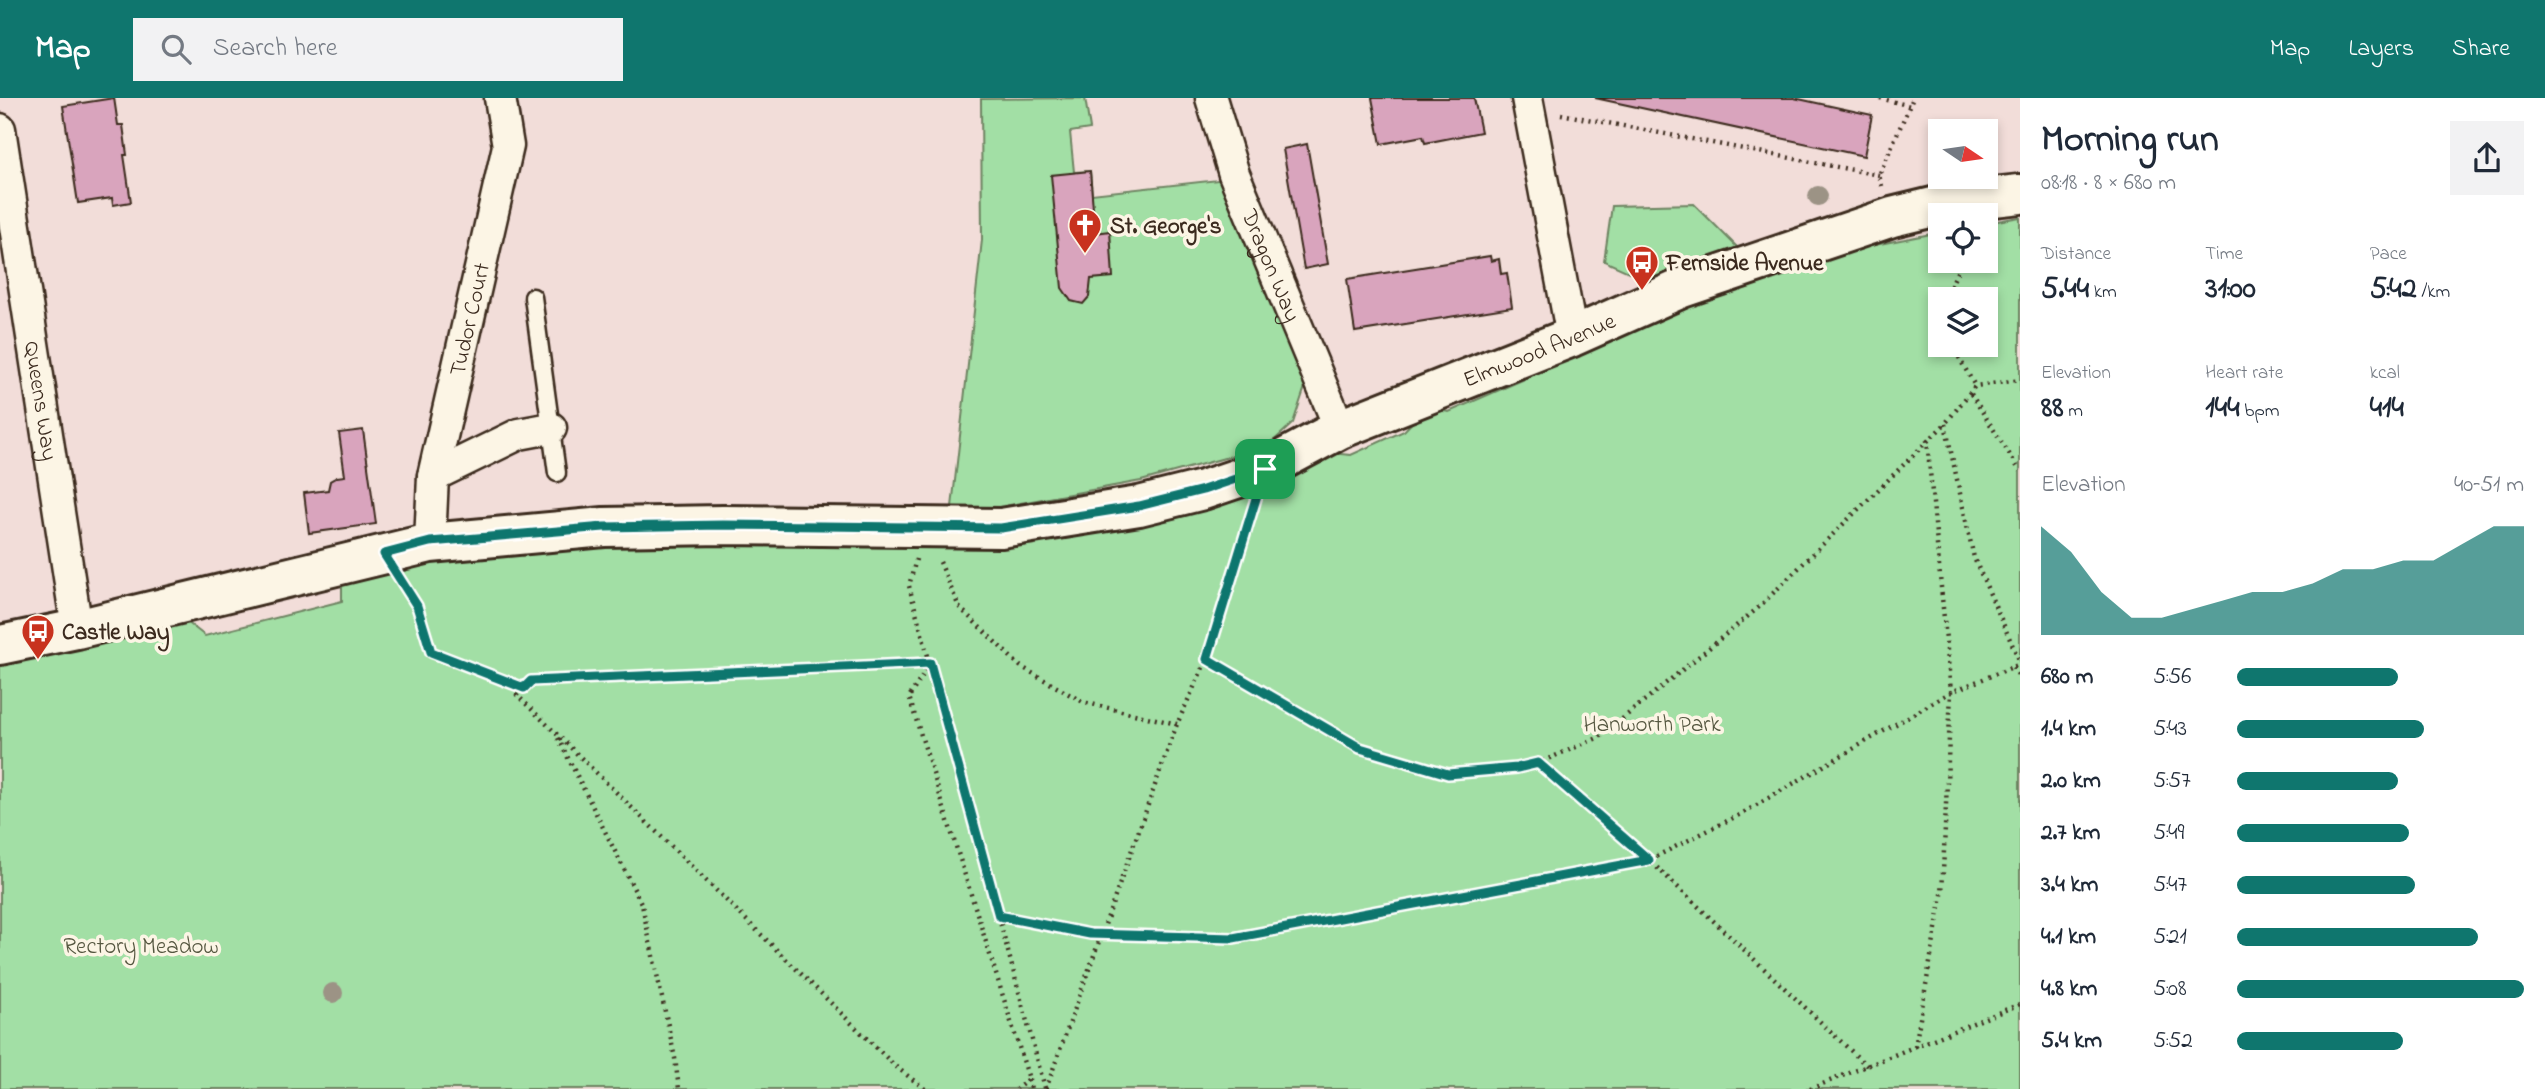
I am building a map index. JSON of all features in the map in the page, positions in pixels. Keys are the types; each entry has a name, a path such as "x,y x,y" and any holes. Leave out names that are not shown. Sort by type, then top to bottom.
{"street":[{"name":"Tudor Court","path":"430,542 433,475 508,146 500,98"},
{"name":"Dragon Way","path":"1211,98 1234,174 1340,429"},
{"path":"1528,103 1572,337"},
{"name":"Queens Way","path":"0,129 5,196 77,629"},
{"name":"Elmwood Avenue","path":"1265,469 1340,429 1572,337 1682,288 1892,217 1958,201 2020,194"},
{"path":"433,475 519,435 551,428"},
{"path":"0,645 77,629 430,542 604,527 1001,528 1139,506 1203,490 1265,469"}],"lane":[{"path":"533,297 557,473"}],"path":[{"path":"1880,98 1910,106"},
{"path":"1892,217 1879,175 1913,98"},
{"path":"1528,103 1879,175"},
{"path":"1959,357 1975,386"},
{"path":"1975,386 2020,380"},
{"path":"1207,659 1360,748 1448,774 1517,768 1538,763 1600,737 1758,608 1945,424 1975,386"},
{"path":"1971,394 2020,471"},
{"path":"999,916 1101,934 1233,938 1649,860 1741,814 1951,692 2020,663 1974,558 1945,424"},
{"path":"1915,1047 1942,895 1951,692 1927,439"},
{"path":"1045,1089 1177,724 1207,659 1265,469"},
{"path":"924,526 909,586 1045,1089"},
{"path":"924,526 959,607 1020,666 1083,702 1177,724"},
{"path":"384,554 417,606 431,652 524,688"},
{"path":"925,1089 895,1066 517,695 531,681 930,663"},
{"path":"930,663 909,696 1031,1089"},
{"path":"2013,667 2020,677"},
{"path":"556,734 642,905 675,1058 679,1089"},
{"path":"1538,763 1649,860 1867,1066"},
{"path":"1810,1089 2020,1004"},
{"path":"1016,1089 1029,1079"}],"green space":[{"path":"1085,98 1090,129 1070,132 1074,172 1090,171 1092,194 1227,179 1307,381 1293,423 1268,446 1141,481 982,510 952,507 982,240 981,99"},
{"name":"Hanworth Park","path":"1694,204 1764,274 1793,261 1928,235 1928,273 1998,273 1998,221 2020,217 2020,1089 0,1089 0,666 182,618 205,636 342,601 342,584 397,562 529,548 927,539 1330,453 1351,455 1404,431 1426,408 1449,412 1687,308 1649,281 1604,261 1612,206"}],"building":[{"path":"114,98 118,125 123,125 127,155 124,155 131,202 113,205 112,198 78,203 63,106"},
{"path":"1372,98 1474,98 1481,132 1425,143 1423,136 1381,144"},
{"path":"1595,98 1794,98 1872,115 1864,156"},
{"path":"1307,144 1328,264 1304,269 1283,149"},
{"name":"St. George's","path":"1090,171 1095,233 1110,231 1113,277 1091,279 1089,297 1083,304 1071,301 1062,288 1051,175"},
{"path":"1490,256 1491,261 1499,259 1501,274 1507,273 1512,307 1355,332 1347,279"},
{"path":"363,430 376,524 309,533 304,493 328,490 330,481 345,476 339,433"}],"place":[{"name":"St. George's","path":"1085,255"},
{"name":"Fernside Avenue","path":"1642,292"},
{"name":"Castle Way","path":"38,661"}],"route":[{"path":"1265,469 1207,659 1360,748 1448,774 1517,768 1538,763 1649,860 1233,938 1090,934 999,916 930,663 531,681 524,688 431,652 417,606 384,554 430,542 604,527 723,525 1001,528 1139,506 1203,490 1265,469"}],"park label":[{"name":"Rectory Meadow","path":"141,945"}]}
